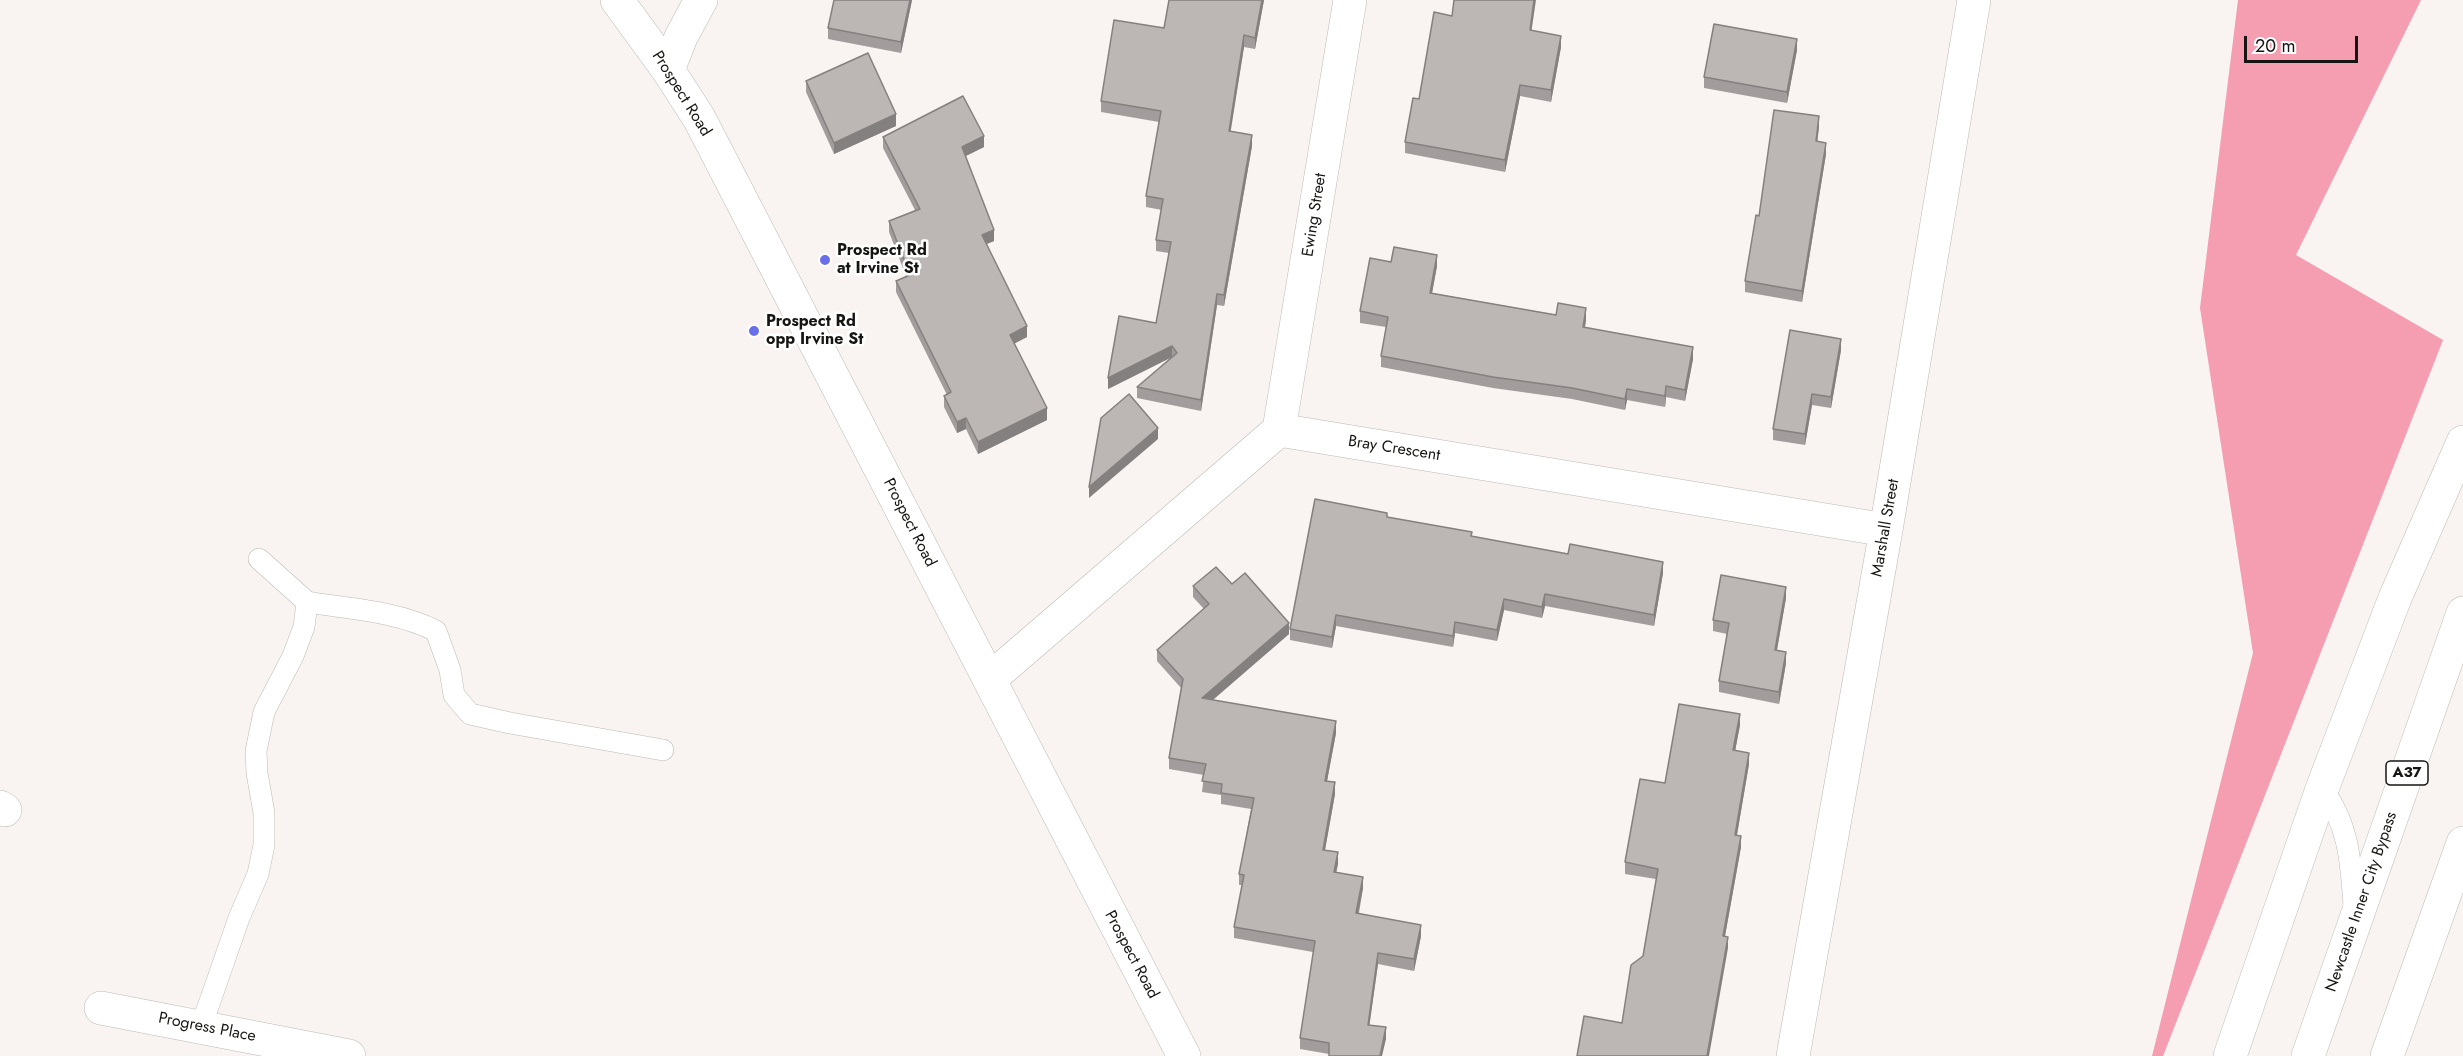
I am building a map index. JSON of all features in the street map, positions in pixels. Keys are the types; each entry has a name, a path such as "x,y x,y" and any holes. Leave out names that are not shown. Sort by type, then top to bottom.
{"main road":[{"name":"Prospect Road","path":"617,0 668,70 705,129 990,679 1070,840 1184,1056"},
{"path":"668,70 681,37 701,0"},
{"name":"Ewing Street","path":"1280,430 1350,0"},
{"name":"Marshall Street","path":"1793,1056 1886,530 1974,0"},
{"path":"990,679 1280,430"},
{"name":"Bray Crescent","path":"1280,430 1886,530"},
{"path":"2230,1056 2322,789 2396,598 2463,442"},
{"name":"Newcastle Inner City Bypass","path":"2308,1056 2463,613"},
{"path":"2387,1056 2463,843"},
{"name":"Progress Place","path":"101,1008 349,1056"}],"lane":[{"path":"259,559 307,602 420,622 436,631 450,670 454,695 470,714 663,750"},
{"path":"201,1027 239,918 258,874 264,845 264,813 256,752 264,712 293,656 304,627 307,602"},
{"path":"2322,789 2335,807 2346,834 2352,871 2355,921"}],"shaded area":[{"path":"2238,0 2421,0 2296,255 2443,340 2163,1056 2152,1056 2253,653 2200,308"}],"building":[{"path":"834,0 910,0 901,42 828,28"},
{"path":"1169,0 1262,0 1255,38 1244,35 1229,131 1252,135 1224,295 1217,294 1201,400 1137,387 1177,353 1172,346 1108,378 1119,316 1156,323 1171,242 1156,240 1163,199 1146,196 1161,111 1101,101 1114,20 1164,28"},
{"path":"1454,0 1534,0 1530,30 1561,36 1551,90 1520,85 1505,160 1405,142 1413,98 1419,99 1434,12 1452,16"},
{"path":"1714,24 1797,39 1787,92 1704,77"},
{"path":"868,53 896,114 834,143 806,81"},
{"path":"963,96 984,136 962,147 994,230 982,235 1027,326 1010,335 1047,408 978,442 966,418 957,422 944,396 951,392 896,281 910,275 889,221 920,209 883,137"},
{"path":"1774,110 1819,116 1816,141 1826,143 1802,291 1745,281 1756,215 1759,216"},
{"path":"1394,247 1437,255 1430,293 1556,315 1558,303 1586,308 1583,327 1693,347 1685,390 1666,386 1665,396 1627,389 1625,399 1381,356 1388,317 1360,311 1370,258 1391,262"},
{"path":"1790,330 1841,339 1831,397 1812,394 1805,434 1773,429"},
{"path":"1129,394 1158,428 1089,487 1101,418"},
{"path":"1315,499 1387,513 1387,517 1472,532 1471,536 1568,554 1570,544 1663,562 1654,615 1545,594 1542,607 1504,599 1497,630 1455,622 1453,636 1336,615 1332,637 1290,629"},
{"path":"1216,567 1232,584 1245,573 1289,623 1202,698 1336,721 1325,781 1335,782 1323,850 1338,852 1334,872 1363,877 1356,913 1421,925 1414,959 1378,953 1368,1025 1386,1027 1380,1056 1329,1056 1329,1043 1300,1038 1315,941 1234,927 1244,875 1239,874 1254,798 1221,793 1222,784 1202,781 1206,764 1169,758 1183,679 1157,650 1209,604 1193,586"},
{"path":"1721,575 1786,587 1775,650 1786,652 1779,692 1719,681 1729,623 1713,620"},
{"path":"1679,704 1740,714 1733,750 1749,753 1735,835 1741,836 1723,936 1728,937 1707,1056 1577,1056 1584,1016 1622,1023 1631,965 1643,956 1658,869 1625,862 1640,779 1665,783"}],"place":[{"name":"Prospect Rd at Irvine St","path":"825,260"},
{"name":"Prospect Rd opp Irvine St","path":"754,331"}]}
